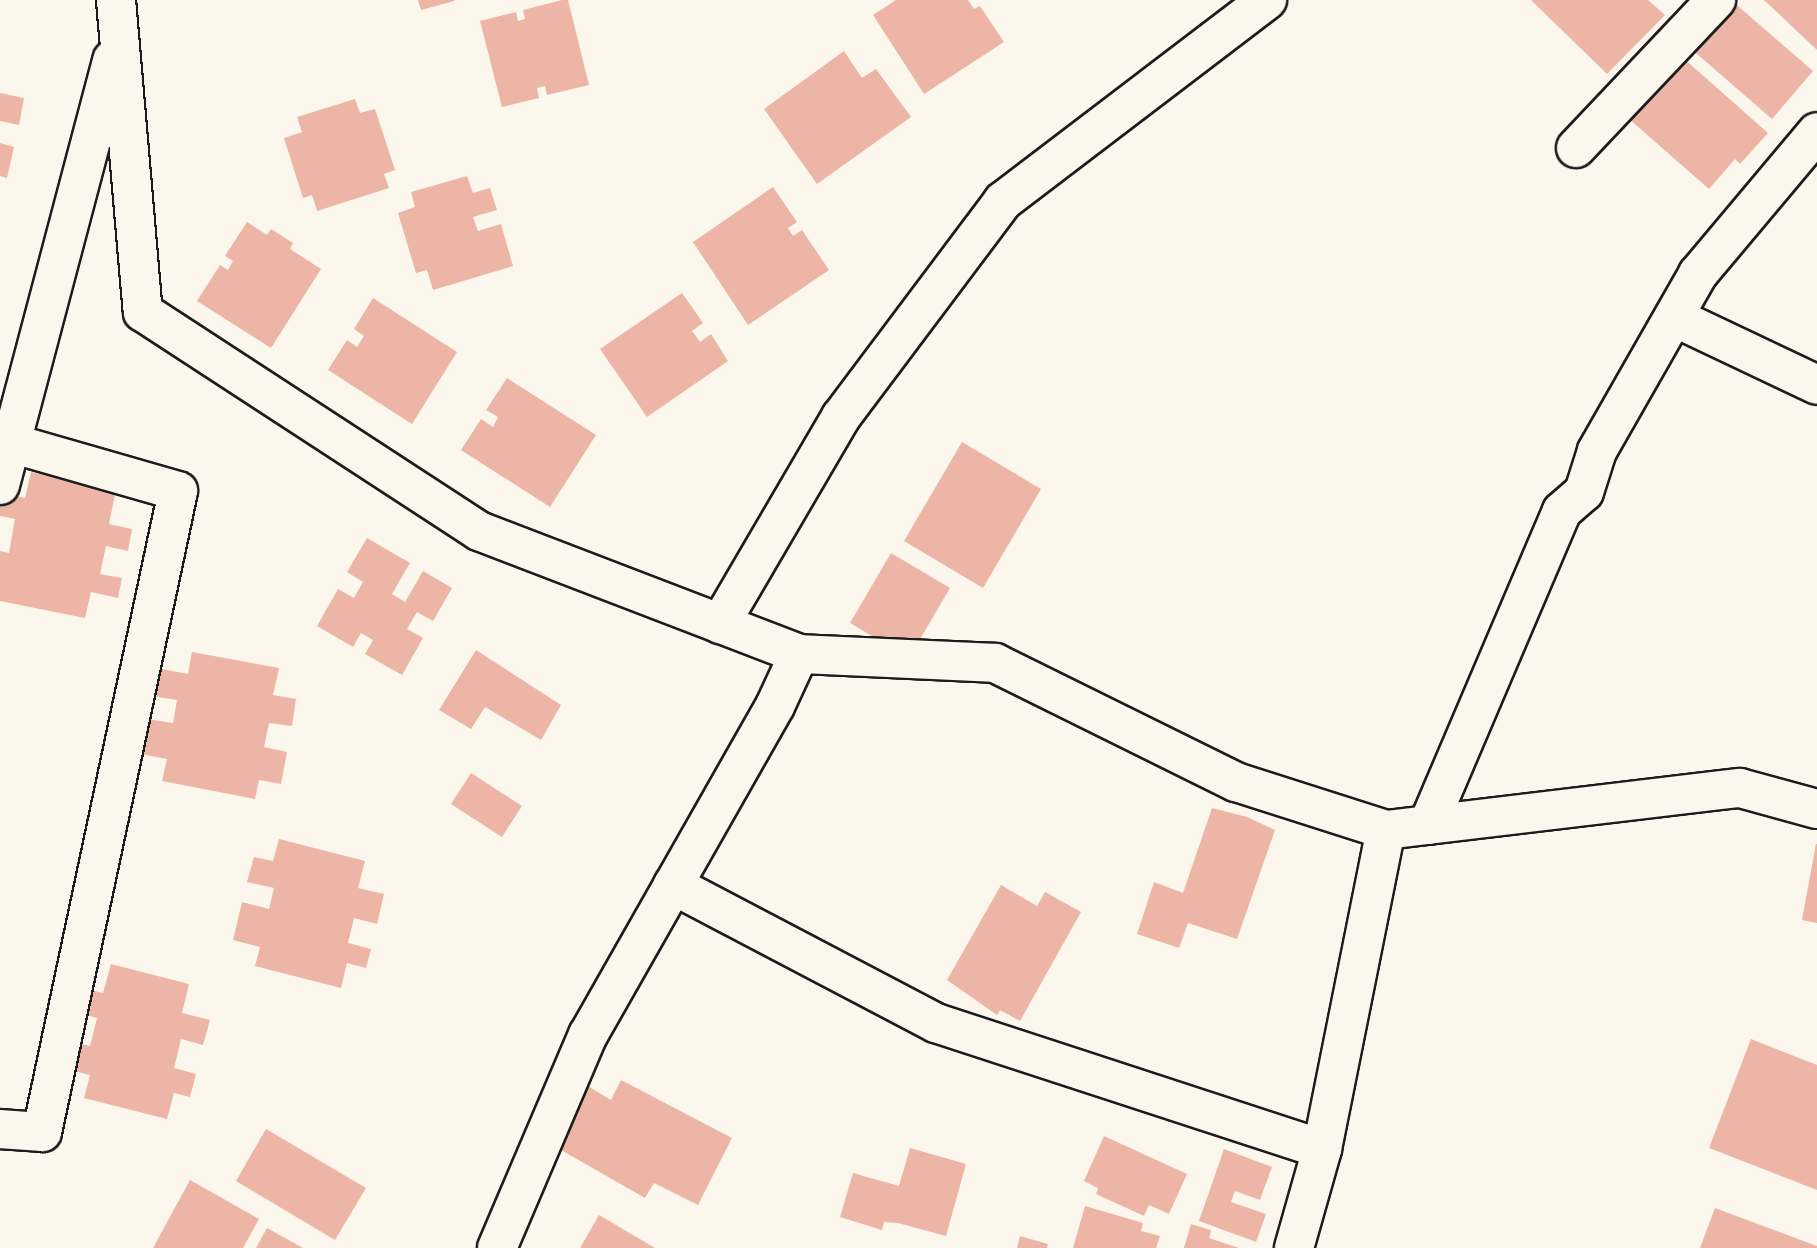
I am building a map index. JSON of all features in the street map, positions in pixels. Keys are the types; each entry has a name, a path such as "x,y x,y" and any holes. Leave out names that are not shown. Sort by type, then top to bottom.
{"street":[{"path":"720,624 841,417 1003,201 1267,0"},
{"path":"1576,148 1716,0"},
{"path":"118,15 142,313 479,531 799,654 995,663 1236,782 1386,830 1740,788 1817,809"},
{"path":"0,485 118,15"},
{"path":"1427,825 1562,511 1584,492 1597,452 1698,274 1817,132"},
{"path":"1674,317 1817,385"},
{"path":"0,1129 42,1132 178,491 11,443"},
{"path":"497,1248 588,1035 775,706 799,654"},
{"path":"1294,1248 1322,1149 1386,830"},
{"path":"673,885 936,1023 1322,1149"}],"building":[{"path":"418,0 454,0 454,1 421,10"},
{"path":"568,0 589,85 547,95 545,86 537,88 539,98 502,107 480,21 516,12 518,21 525,19 523,10"},
{"path":"896,0 968,0 974,9 980,6 1004,42 924,94 873,15"},
{"path":"1531,0 1648,0 1665,15 1607,74"},
{"path":"1731,0 1813,71 1772,119 1689,47"},
{"path":"1764,0 1817,0 1817,50"},
{"path":"844,51 862,78 876,69 911,117 817,184 764,109"},
{"path":"1682,57 1768,133 1740,164 1735,159 1709,189 1628,118"},
{"path":"0,93 24,98 19,125 0,121"},
{"path":"355,99 360,113 375,109 395,170 384,174 389,188 317,211 312,195 303,198 284,138 302,132 297,117"},
{"path":"0,143 14,147 7,178 0,176"},
{"path":"467,176 473,193 490,188 497,210 473,217 478,231 501,224 513,266 433,290 427,270 416,273 398,213 415,207 411,192"},
{"path":"773,187 797,222 788,228 793,236 802,230 829,270 748,325 693,242"},
{"path":"247,222 267,235 271,229 293,243 290,249 321,269 271,348 197,301 220,265 228,270 233,261 225,256"},
{"path":"682,293 703,323 692,331 700,342 711,334 728,361 647,417 600,349"},
{"path":"373,298 457,352 412,424 328,370 347,340 357,347 364,336 354,329"},
{"path":"507,378 596,435 550,507 461,450 481,419 493,427 498,417 486,410"},
{"path":"962,442 1041,489 983,588 904,541"},
{"path":"31,472 116,490 109,524 132,529 128,551 106,546 100,574 122,578 118,598 91,592 85,618 0,601 0,551 9,553 15,519 0,516 0,492 25,498"},
{"path":"367,538 410,563 392,594 405,602 423,571 452,588 433,621 417,612 407,629 423,638 402,675 365,654 373,640 361,633 353,647 317,626 338,589 354,598 363,582 347,572"},
{"path":"891,553 950,588 909,658 850,623"},
{"path":"476,650 561,705 541,740 485,707 471,729 439,710"},
{"path":"192,652 279,668 273,695 296,699 292,726 269,723 264,747 287,752 281,784 259,780 255,799 162,781 167,759 141,754 147,719 173,723 177,700 152,696 157,668 188,674"},
{"path":"471,773 522,806 502,837 451,804"},
{"path":"1212,808 1247,817 1275,830 1237,939 1188,923 1179,948 1137,934 1154,882 1183,893"},
{"path":"279,839 365,861 358,888 384,894 377,924 354,918 348,943 371,949 366,968 347,963 341,988 255,966 260,947 233,940 242,902 269,909 274,888 247,882 254,857 273,861"},
{"path":"1817,844 1817,923 1802,920"},
{"path":"1001,885 1037,906 1045,892 1081,912 1020,1021 1000,1010 997,1015 947,980"},
{"path":"111,964 189,984 182,1013 210,1020 203,1045 181,1039 174,1068 196,1074 190,1097 174,1093 167,1119 84,1098 90,1075 58,1067 65,1040 90,1046 97,1018 72,1011 78,987 103,993"},
{"path":"1751,1039 1817,1065 1817,1190 1709,1148"},
{"path":"621,1080 732,1138 698,1205 654,1183 645,1198 554,1146 588,1086 611,1100"},
{"path":"266,1129 366,1188 335,1240 236,1181"},
{"path":"1104,1136 1187,1174 1169,1214 1149,1205 1144,1216 1096,1194 1098,1188 1084,1181"},
{"path":"910,1148 966,1164 946,1236 898,1223 884,1222 882,1230 840,1217 853,1173 899,1186"},
{"path":"1224,1149 1272,1167 1260,1200 1235,1191 1231,1202 1266,1214 1256,1242 1199,1221"},
{"path":"190,1180 259,1219 243,1248 153,1248"},
{"path":"1085,1206 1143,1223 1141,1231 1160,1236 1156,1248 1073,1248"},
{"path":"1715,1208 1817,1246 1817,1248 1700,1248"},
{"path":"599,1215 655,1248 580,1248"},
{"path":"1191,1224 1211,1230 1209,1238 1239,1248 1184,1248"},
{"path":"267,1228 303,1248 256,1248"},
{"path":"1020,1236 1048,1244 1047,1248 1017,1248"}]}
